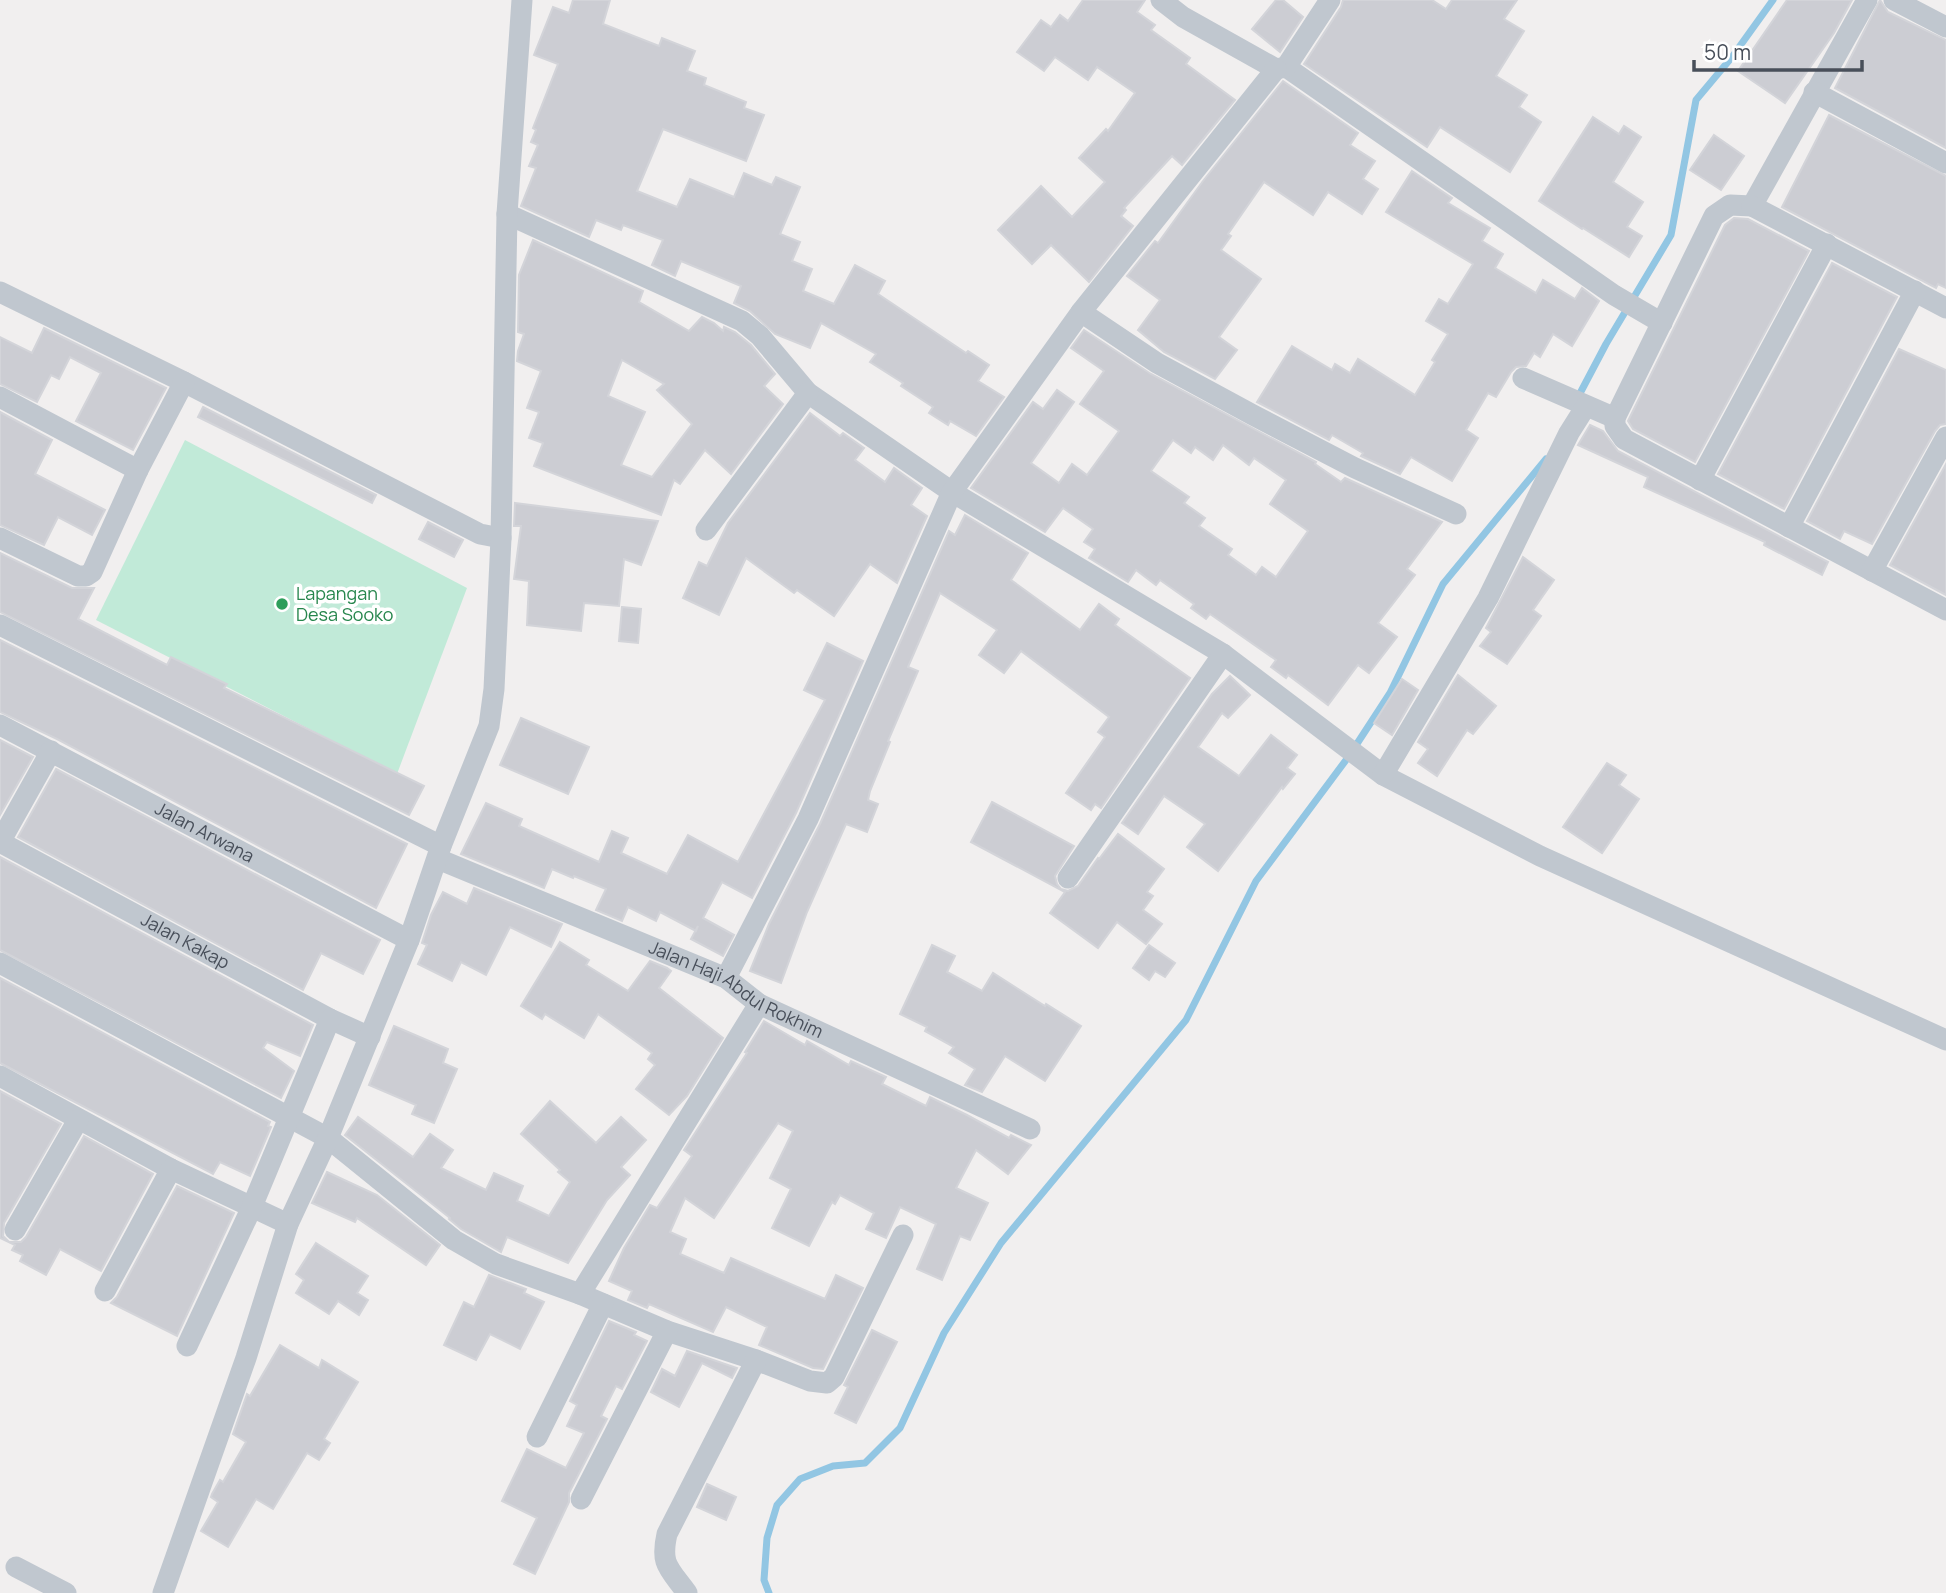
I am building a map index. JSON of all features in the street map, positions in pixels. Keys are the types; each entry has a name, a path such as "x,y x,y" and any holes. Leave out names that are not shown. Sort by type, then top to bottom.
{"street":[{"path":"163,1593 246,1358 288,1224 328,1138 410,940 439,853 489,726 494,689 501,538 506,214 522,0"},
{"path":"1161,0 1183,17 1281,68 1614,295 1662,323"},
{"path":"726,978 808,819 952,492 1081,312 1281,68 1330,0"},
{"path":"1752,206 1867,0"},
{"path":"1894,0 1946,27"},
{"path":"1814,92 1946,163"},
{"path":"1946,308 1752,206 1730,205 1714,216 1615,418 1618,433 1624,439 1946,610"},
{"path":"506,214 742,321 760,336 808,393 952,492 1223,654 1383,775 1540,856 1946,1040"},
{"path":"1700,480 1827,244"},
{"path":"1789,527 1914,291"},
{"path":"0,292 184,382 480,534 501,538"},
{"path":"1081,312 1157,363 1253,415 1355,468 1456,514"},
{"path":"1523,378 1615,418"},
{"path":"0,538 69,573 86,576 92,572 138,470 184,382"},
{"path":"706,530 808,393"},
{"path":"0,397 138,470"},
{"path":"1383,775 1488,598 1569,433 1578,402"},
{"path":"1872,571 1946,437"},
{"name":"Jalan Haji Abdul Rokhim","path":"0,625 439,853 726,978 759,1004 1030,1129"},
{"path":"1068,878 1223,654"},
{"name":"Jalan Arwana","path":"0,725 410,940"},
{"path":"0,842 51,751"},
{"name":"Jalan Kakap","path":"0,842 330,1019 370,1037"},
{"path":"0,963 328,1138 454,1240 476,1254 667,1331 810,1381 828,1383 841,1364 903,1235"},
{"path":"580,1294 759,1004"},
{"path":"187,1346 251,1209 330,1019"},
{"path":"0,1076 171,1169 251,1209 288,1224"},
{"path":"15,1230 78,1120"},
{"path":"105,1291 171,1169"},
{"path":"537,1437 603,1304"},
{"path":"581,1499 667,1331"},
{"path":"687,1593 668,1567 663,1554 667,1534 756,1360"},
{"path":"16,1567 66,1593"}],"green space":[{"name":"Lapangan Desa Sooko","path":"185,440 467,588 397,774 96,620"}],"building":[{"path":"573,0 610,0 603,24 659,46 662,38 695,51 687,71 706,78 704,85 746,102 744,108 764,115 746,161 663,129 637,191 677,207 690,179 734,197 744,173 772,185 776,177 800,187 780,234 800,242 792,261 812,269 803,291 834,304 855,265 885,281 878,294 966,353 968,351 989,365 978,381 1004,397 976,436 950,421 948,425 929,413 933,407 870,362 876,354 821,323 810,348 775,334 750,311 734,303 741,286 681,261 675,276 652,265 663,240 623,225 621,230 596,220 589,237 521,206 536,168 529,166 538,145 531,142 536,130 533,128 558,64 534,55 553,7 569,13"},
{"path":"1083,0 1145,0 1137,12 1155,25 1151,30 1190,58 1186,64 1235,100 1182,165 1172,156 1124,208 1126,210 1121,216 1133,226 1089,282 1051,245 1032,264 998,230 1041,186 1072,217 1105,182 1079,158 1106,129 1108,131 1135,93 1097,67 1088,80 1055,57 1044,71 1017,52 1041,20 1051,27 1060,15 1068,21"},
{"path":"1276,0 1283,0 1303,17 1280,52 1252,29"},
{"path":"1343,0 1432,0 1446,9 1452,0 1517,0 1504,19 1524,31 1496,76 1527,95 1519,107 1541,122 1510,172 1440,127 1427,147 1304,64"},
{"path":"1787,0 1852,0 1834,33 1785,103 1738,71"},
{"path":"1880,0 1888,12 1946,40 1946,148 1835,88"},
{"path":"1283,81 1358,133 1350,145 1375,161 1363,179 1378,189 1362,214 1328,192 1313,215 1264,182 1228,234 1231,236 1221,250 1261,279 1219,337 1237,350 1215,379 1164,352 1138,330 1160,300 1127,276 1155,241 1158,243 1203,181"},
{"path":"1829,115 1946,176 1946,288 1938,284 1936,288 1782,207"},
{"path":"1593,117 1619,134 1624,126 1641,137 1613,182 1643,202 1627,227 1642,236 1629,257 1539,201"},
{"path":"1714,135 1744,156 1721,190 1690,170"},
{"path":"1412,171 1452,198 1448,203 1490,228 1482,241 1503,254 1495,268 1536,293 1543,280 1575,299 1582,288 1599,301 1572,346 1553,334 1540,357 1534,353 1526,366 1516,367 1496,397 1488,393 1466,430 1478,438 1452,481 1411,457 1400,474 1361,456 1363,453 1332,435 1329,440 1257,402 1292,346 1332,370 1335,364 1350,373 1358,359 1415,395 1448,334 1426,321 1439,299 1448,304 1473,264 1386,212"},
{"path":"1734,218 1748,219 1809,251 1695,462 1633,429 1628,421 1725,225"},
{"path":"533,240 643,291 639,302 689,331 702,317 723,331 724,327 735,332 751,345 775,374 764,386 783,404 731,474 705,450 680,484 674,480 661,515 534,466 543,443 529,438 539,412 527,408 541,371 517,361 524,334 518,332 519,275","holes":["622,360 664,384 657,390 692,424 652,477 621,465 645,412 608,396"]},
{"path":"1832,263 1897,297 1784,509 1718,474"},
{"path":"44,328 166,388 133,450 76,421 101,373 70,357 59,379 51,375 37,402 0,384 0,337 32,353"},
{"path":"1084,330 1151,374 1316,462 1315,464 1341,482 1345,478 1442,522 1407,569 1415,575 1378,623 1397,637 1369,673 1358,665 1328,705 1288,675 1286,678 1271,667 1276,660 1210,614 1206,619 1191,608 1194,604 1160,580 1156,585 1136,570 1128,582 1089,558 1095,549 1084,542 1093,529 1063,508 1045,532 971,488 1033,402 1043,409 1057,390 1074,402 1031,463 1059,483 1072,464 1087,475 1119,431 1080,404 1104,371 1071,348","holes":["1173,440 1191,453 1195,447 1213,460 1223,445 1249,465 1254,458 1286,480 1270,504 1308,531 1276,577 1262,567 1256,575 1228,555 1232,549 1199,526 1205,518 1184,503 1189,497 1151,471"]},
{"path":"1899,349 1946,370 1946,424 1940,425 1935,431 1872,544 1844,531 1840,539 1807,521"},
{"path":"203,407 376,495 372,503 198,417"},
{"path":"0,412 52,440 35,474 105,510 92,535 58,517 44,545 0,525"},
{"path":"810,413 840,436 843,433 864,448 855,460 885,482 894,468 922,488 911,505 927,516 897,583 870,564 834,616 797,590 794,593 746,558 719,615 683,598 699,562 707,566 728,523"},
{"path":"1590,425 1603,431 1618,451 1828,562 1822,575 1764,545 1765,542 1644,487 1648,477 1578,445"},
{"path":"1946,464 1946,595 1890,565"},
{"path":"515,503 658,521 641,565 624,559 619,606 584,603 581,631 527,625 529,581 514,579 521,526 514,526"},
{"path":"965,515 1028,553 1011,580 1080,630 1099,604 1119,619 1115,625 1190,678 1101,808 1095,804 1091,810 1066,793 1105,737 1098,732 1109,717 1021,651 1004,673 979,655 997,630 940,593 908,667 918,671 870,791 868,800 878,804 867,832 846,824 807,912 781,983 750,971 769,924 820,824 949,531 955,535"},
{"path":"428,522 463,540 454,557 419,539"},
{"path":"0,553 72,588 94,588 78,619 167,665 171,657 227,684 224,688 424,786 409,815 0,612"},
{"path":"1523,557 1554,580 1533,610 1541,616 1507,664 1480,646 1491,632 1486,628"},
{"path":"622,607 641,609 638,643 619,641"},
{"path":"0,640 407,844 376,908 57,739 0,712"},
{"path":"827,643 863,661 796,813 752,898 722,882 703,918 734,935 723,956 691,939 695,931 660,912 656,921 628,907 622,921 596,910 606,889 574,876 573,878 552,869 544,888 461,854 486,803 522,819 519,826 599,862 612,831 628,838 621,853 667,874 688,835 738,862 825,700 804,690"},
{"path":"1458,675 1496,706 1473,734 1467,730 1437,776 1418,763 1428,749 1418,742"},
{"path":"1230,676 1250,695 1228,718 1222,713 1198,747 1239,776 1271,735 1297,755 1287,768 1295,774 1218,871 1187,847 1205,824 1164,796 1138,834 1122,823 1212,694"},
{"path":"1402,679 1418,690 1392,735 1374,723"},
{"path":"521,718 589,747 568,794 500,765"},
{"path":"0,740 33,757 0,815"},
{"path":"1607,763 1626,775 1619,785 1639,799 1602,853 1563,827"},
{"path":"56,769 380,940 363,974 321,953 303,990 18,837"},
{"path":"992,802 1074,846 1055,876 1061,889 1068,891 1078,886 1118,834 1164,869 1147,892 1153,896 1143,910 1162,924 1146,944 1117,922 1098,948 1050,913 1065,892 971,842"},
{"path":"0,857 313,1025 300,1056 267,1042 263,1048 294,1071 281,1098 0,950"},
{"path":"474,888 562,924 551,947 510,927 486,975 461,962 452,981 418,964 427,945 422,943 431,915 443,892 467,904"},
{"path":"560,942 589,960 586,965 628,991 650,961 667,968 671,971 659,988 723,1038 687,1096 669,1115 636,1089 655,1065 648,1059 652,1053 598,1014 584,1038 545,1014 542,1019 521,1006"},
{"path":"932,945 955,956 947,972 982,991 993,973 1081,1026 1045,1081 1005,1056 982,1092 965,1085 975,1069 949,1053 954,1047 925,1031 927,1027 900,1014"},
{"path":"1149,945 1175,963 1165,977 1155,971 1149,980 1133,968"},
{"path":"0,978 270,1122 268,1126 271,1127 250,1176 220,1162 213,1174 0,1063"},
{"path":"764,1021 805,1045 807,1041 849,1065 851,1061 886,1077 882,1084 926,1106 930,1097 1009,1138 1011,1135 1031,1145 1008,1174 976,1150 956,1188 988,1203 970,1240 960,1236 942,1280 917,1269 936,1224 900,1207 886,1238 866,1229 874,1213 840,1195 835,1204 832,1202 809,1246 772,1228 791,1189 770,1178 793,1131 778,1123 714,1218 685,1198 670,1232 686,1239 680,1254 724,1273 731,1258 825,1299 836,1275 863,1288 823,1369 813,1368 759,1345 767,1327 726,1307 713,1332 649,1304 647,1308 628,1300 632,1291 609,1281 624,1248 650,1205 657,1208 692,1156 684,1150 747,1053 745,1052"},
{"path":"394,1026 448,1049 443,1063 457,1069 434,1123 412,1114 416,1105 369,1085"},
{"path":"0,1091 61,1124 4,1223 3,1236 9,1242 21,1242 26,1237 84,1136 153,1174 101,1271 60,1249 46,1275 20,1261 23,1255 12,1250 15,1245 0,1238"},
{"path":"550,1101 596,1143 621,1117 646,1140 621,1167 630,1175 607,1200 568,1263 507,1237 501,1252 461,1229 345,1135 358,1117 413,1157 430,1134 453,1150 441,1168 486,1190 494,1173 523,1186 517,1201 549,1216 570,1182 521,1134"},
{"path":"327,1172 377,1195 440,1245 426,1265 357,1218 355,1222 312,1203"},
{"path":"177,1186 234,1213 177,1336 111,1303 117,1297"},
{"path":"316,1243 368,1276 357,1293 368,1300 359,1315 338,1301 329,1314 296,1293 304,1280 296,1274"},
{"path":"489,1275 526,1289 524,1293 544,1302 520,1349 490,1334 476,1360 444,1345 464,1302 474,1307"},
{"path":"609,1321 636,1332 634,1335 647,1341 622,1389 616,1386 601,1416 607,1419 569,1493 569,1502 535,1574 514,1564 537,1518 502,1501 527,1449 566,1468 584,1433 567,1426 577,1405 570,1401"},
{"path":"872,1330 897,1342 856,1423 835,1413 848,1387 844,1385"},
{"path":"280,1345 319,1368 322,1360 358,1382 324,1439 330,1443 319,1460 307,1453 273,1509 256,1499 228,1547 201,1531 218,1502 211,1497 212,1494 220,1480 223,1482 246,1442 233,1434 247,1394 250,1396"},
{"path":"687,1351 737,1368 732,1378 702,1363 679,1407 651,1392 662,1369 675,1376"},
{"path":"707,1484 736,1497 726,1520 697,1507"}],"waterway":[{"path":"1577,399 1606,344 1671,235 1696,100 1732,57 1773,0"},
{"path":"769,1593 764,1580 767,1538 777,1505 800,1479 833,1466 865,1463 900,1428 944,1333 1001,1243 1186,1020 1256,881 1349,756 1390,693 1443,584 1546,459"}],"place":[{"name":"Lapangan Desa Sooko","path":"282,604"}]}
